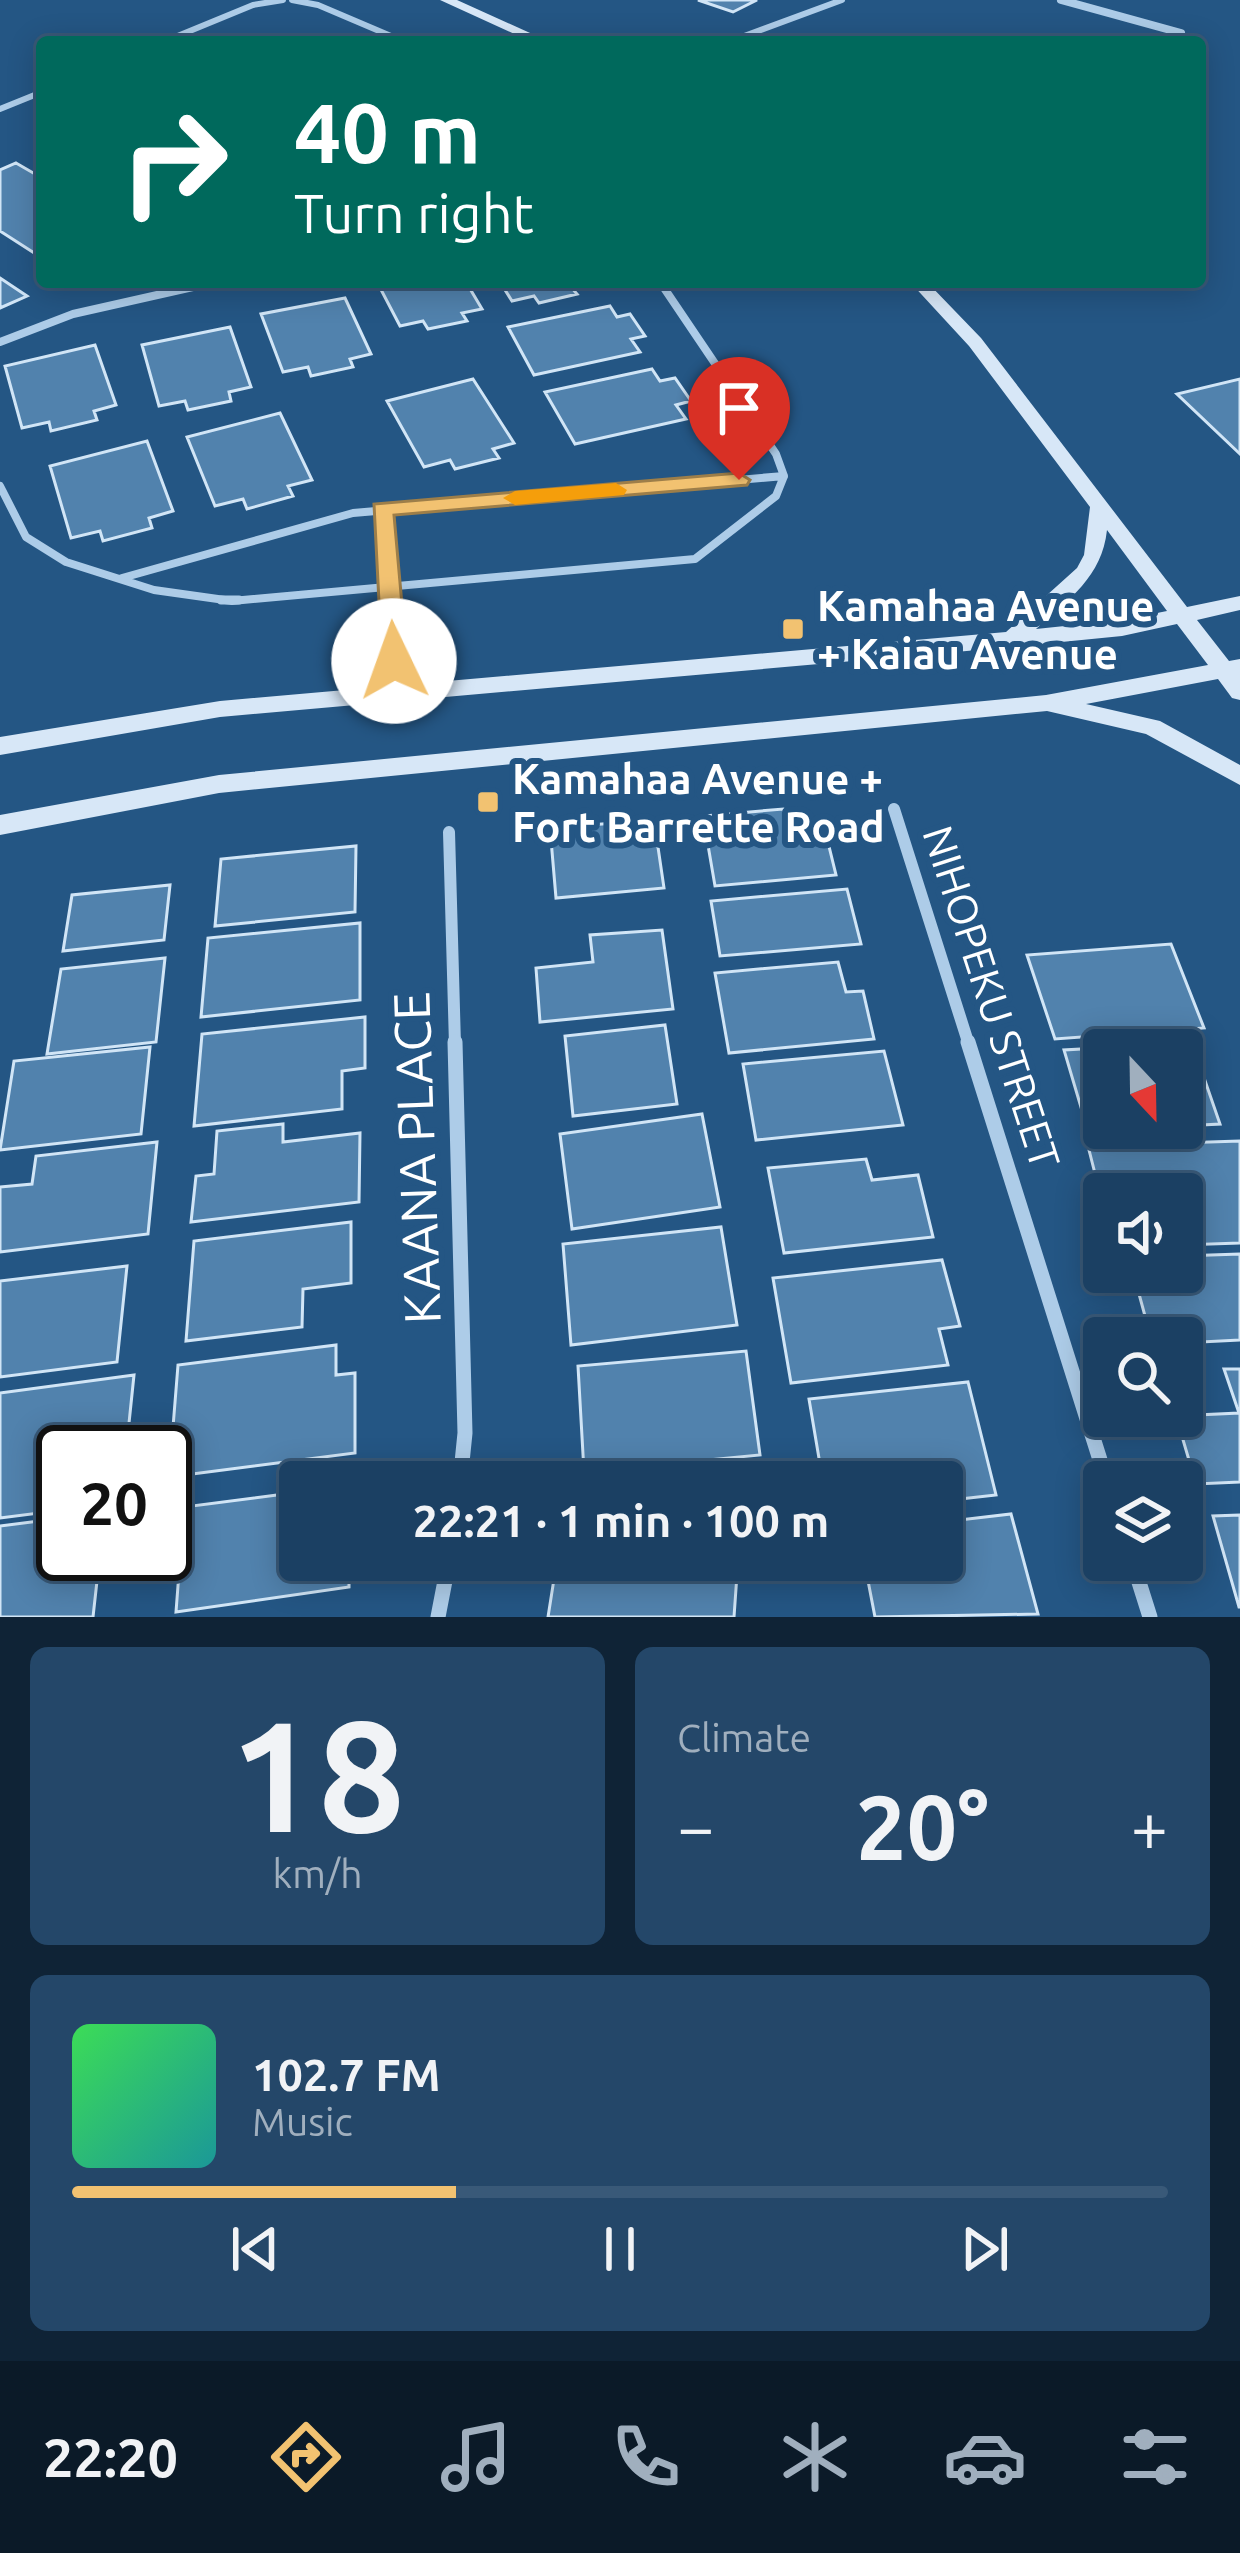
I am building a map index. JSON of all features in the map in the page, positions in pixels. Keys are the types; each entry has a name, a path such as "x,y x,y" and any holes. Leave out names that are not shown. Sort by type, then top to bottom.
{"street":[{"path":"446,0 529,36"},
{"path":"1061,0 1181,33"},
{"path":"924,288 975,342 1186,615 1233,668 1240,692"},
{"path":"1012,639 1085,572 1094,555 1100,503"},
{"path":"0,746 220,709 1122,628 1240,603"},
{"path":"0,825 219,784 1046,703 1233,668"},
{"path":"1046,703 1152,727 1240,776"},
{"name":"NIHOPEKU STREET","path":"894,808 1100,1461"},
{"name":"KAANA PLACE","path":"449,832 462,1461"},
{"path":"438,1617 445,1581"},
{"path":"1139,1581 1150,1617"}],"lane":[{"path":"178,36 253,5 283,0"},
{"path":"292,0 318,5 391,36"},
{"path":"744,36 842,0"},
{"path":"0,110 36,97"},
{"path":"0,342 73,314 188,288"},
{"path":"0,486 25,536 48,552 172,596 211,601 695,559 776,496 784,476 776,454 664,288"},
{"path":"119,579 323,520 382,509 784,476"},
{"path":"382,509 396,691"}],"building":[{"path":"698,0 757,0 733,12"},
{"path":"16,163 36,175 36,254 0,231 0,170"},
{"path":"0,278 27,296 0,308"},
{"path":"380,288 470,288 482,309 462,313 467,321 428,329 423,321 400,326"},
{"path":"504,288 572,288 577,294 539,303 534,296 512,301"},
{"path":"345,298 371,354 350,359 353,367 311,376 308,367 283,372 261,314"},
{"path":"610,306 617,317 630,314 645,336 631,339 640,352 534,375 508,327"},
{"path":"230,327 251,387 229,392 231,401 188,410 185,401 159,406 142,345"},
{"path":"95,345 116,405 94,411 97,420 51,431 49,422 22,428 5,366"},
{"path":"652,369 660,381 675,378 691,401 676,405 686,419 575,444 545,392"},
{"path":"473,379 514,443 493,449 499,458 455,469 450,460 424,467 387,401"},
{"path":"1240,379 1240,454 1177,394"},
{"path":"280,413 312,480 288,486 293,496 247,509 243,499 215,506 187,437"},
{"path":"147,441 173,511 149,518 152,528 103,541 100,531 71,538 50,466"},
{"path":"783,809 786,825 823,822 836,875 715,886 703,816"},
{"path":"654,820 664,888 556,898 550,828"},
{"path":"356,846 355,912 215,926 221,859"},
{"path":"170,885 164,940 63,951 72,895"},
{"path":"847,889 861,944 720,956 711,901"},
{"path":"360,923 360,1000 201,1017 208,938"},
{"path":"662,930 673,1009 540,1022 536,968 593,962 590,935"},
{"path":"1171,944 1204,1028 1083,1029 1083,1037 1055,1039 1027,955"},
{"path":"165,958 156,1042 47,1054 61,969"},
{"path":"838,962 846,992 863,991 874,1039 729,1053 715,973"},
{"path":"365,1017 365,1068 342,1071 342,1109 194,1126 202,1034"},
{"path":"665,1025 677,1104 573,1116 565,1036"},
{"path":"150,1047 141,1134 0,1150 14,1061"},
{"path":"1083,1049 1083,1114 1064,1050"},
{"path":"884,1051 903,1125 756,1140 743,1064"},
{"path":"1203,1075 1220,1124 1203,1125"},
{"path":"702,1114 720,1207 572,1229 560,1134"},
{"path":"283,1124 283,1142 360,1133 359,1202 191,1222 196,1176 214,1174 217,1131"},
{"path":"1240,1141 1240,1243 1203,1244 1203,1173 1095,1173 1089,1149 1203,1149 1203,1142"},
{"path":"157,1142 148,1234 0,1252 0,1187 32,1184 36,1156"},
{"path":"866,1159 872,1180 918,1175 933,1237 784,1253 768,1168"},
{"path":"351,1222 351,1283 303,1289 302,1327 186,1341 194,1241"},
{"path":"721,1227 737,1325 571,1345 563,1244"},
{"path":"1240,1254 1240,1340 1203,1342 1203,1317 1145,1317 1139,1293 1203,1293 1203,1255"},
{"path":"942,1260 960,1326 939,1329 948,1365 791,1383 773,1278"},
{"path":"127,1266 117,1362 0,1377 0,1281"},
{"path":"336,1345 336,1375 355,1373 355,1453 192,1474 192,1425 173,1425 178,1365"},
{"path":"746,1351 760,1455 698,1461 583,1461 578,1366"},
{"path":"1224,1369 1240,1369 1240,1482 1203,1484 1203,1461 1189,1461 1182,1437 1203,1437 1203,1415 1239,1413"},
{"path":"134,1375 129,1425 36,1425 36,1513 0,1518 0,1393"},
{"path":"968,1382 996,1495 963,1499 963,1461 819,1461 809,1399"},
{"path":"279,1495 279,1581 349,1581 349,1587 176,1612 178,1581 192,1581 192,1506"},
{"path":"1011,1514 1038,1614 875,1617 868,1581 963,1581 963,1520"},
{"path":"1240,1515 1240,1607 1239,1607 1213,1516"},
{"path":"36,1521 36,1581 97,1581 93,1617 0,1617 0,1526"},
{"path":"554,1581 737,1581 734,1617 548,1617"}],"slow traffic":[{"path":"515,498 616,490"}],"place":[{"name":"Kamahaa Avenue + Kaiau Avenue","path":"793,629"},
{"name":"Kamahaa Avenue + Fort Barrette Road","path":"488,802"}],"route":[{"path":"394,661 382,509 739,480"}]}
